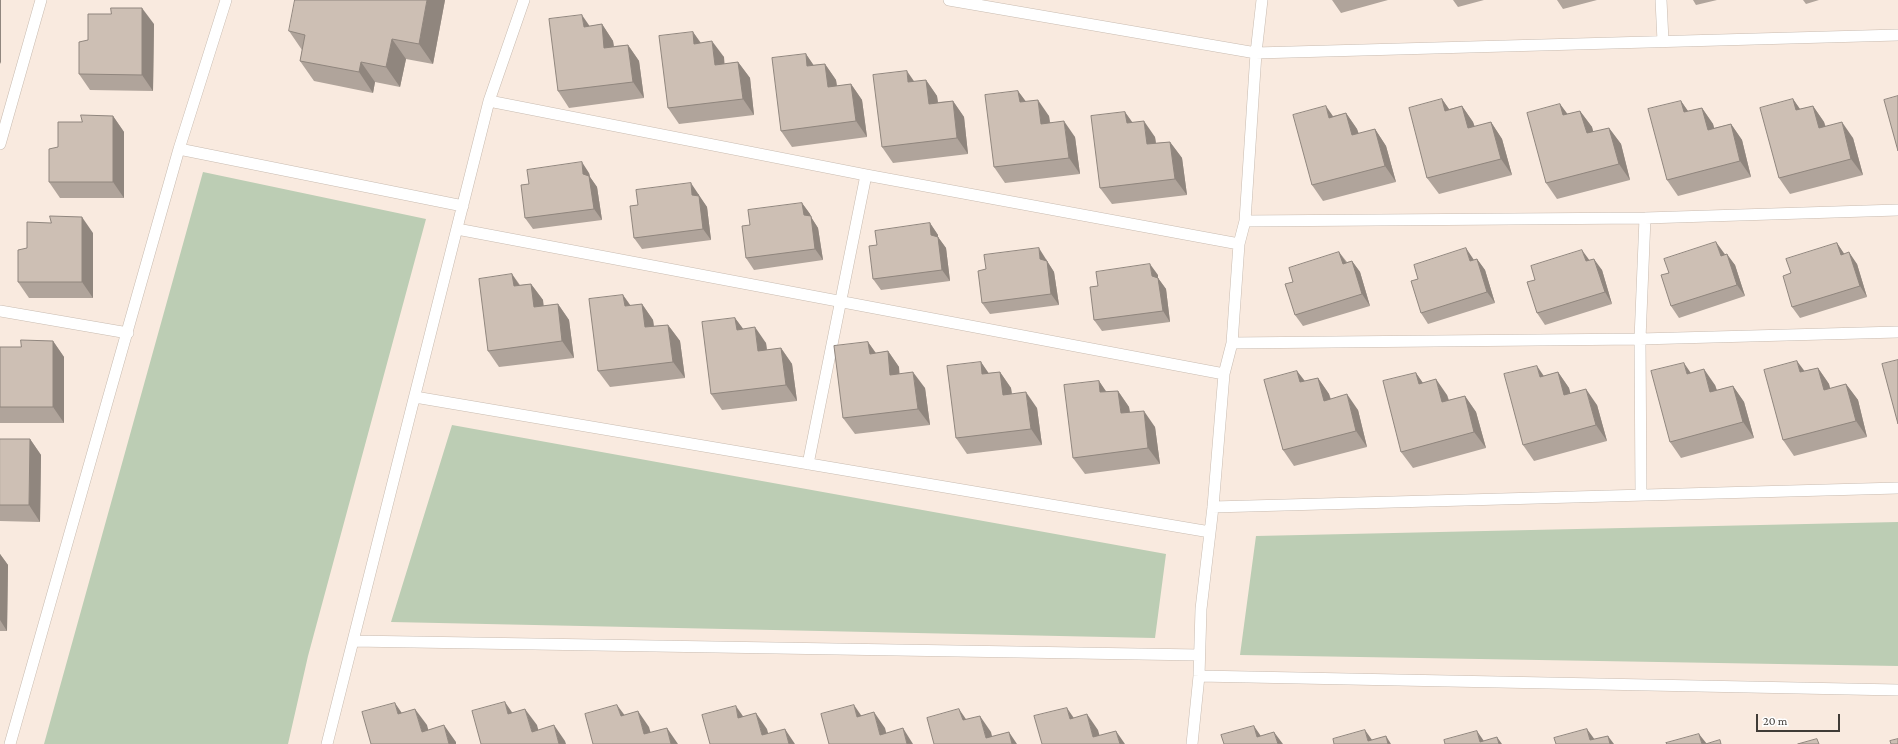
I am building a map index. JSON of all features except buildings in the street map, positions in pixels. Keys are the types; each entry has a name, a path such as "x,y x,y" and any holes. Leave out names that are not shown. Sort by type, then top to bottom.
{"lane":[{"path":"0,144 40,0"},
{"path":"10,744 128,333 179,149 226,0"},
{"path":"326,744 489,101 524,0"},
{"path":"949,0 1256,53 1898,35"},
{"path":"1192,744 1199,676 1201,609 1213,507 1224,374 1232,343 1239,244 1245,221 1256,53 1262,0"},
{"path":"1661,0 1663,41"},
{"path":"489,101 866,175 1239,244"},
{"path":"179,149 463,206"},
{"path":"808,464 866,175"},
{"path":"1245,221 1644,218 1898,210"},
{"path":"1641,495 1640,339 1644,218"},
{"path":"457,229 1224,374"},
{"path":"0,311 128,333"},
{"path":"1232,343 1640,339 1898,332"},
{"path":"414,397 1210,532"},
{"path":"1213,507 1898,488"},
{"path":"353,641 1199,655"},
{"path":"1199,676 1898,690"}],"green space":[{"path":"203,172 426,219 308,656 288,744 44,744"},
{"path":"452,425 1166,554 1155,638 391,622"},
{"path":"1898,522 1898,666 1240,655 1256,536"}]}
